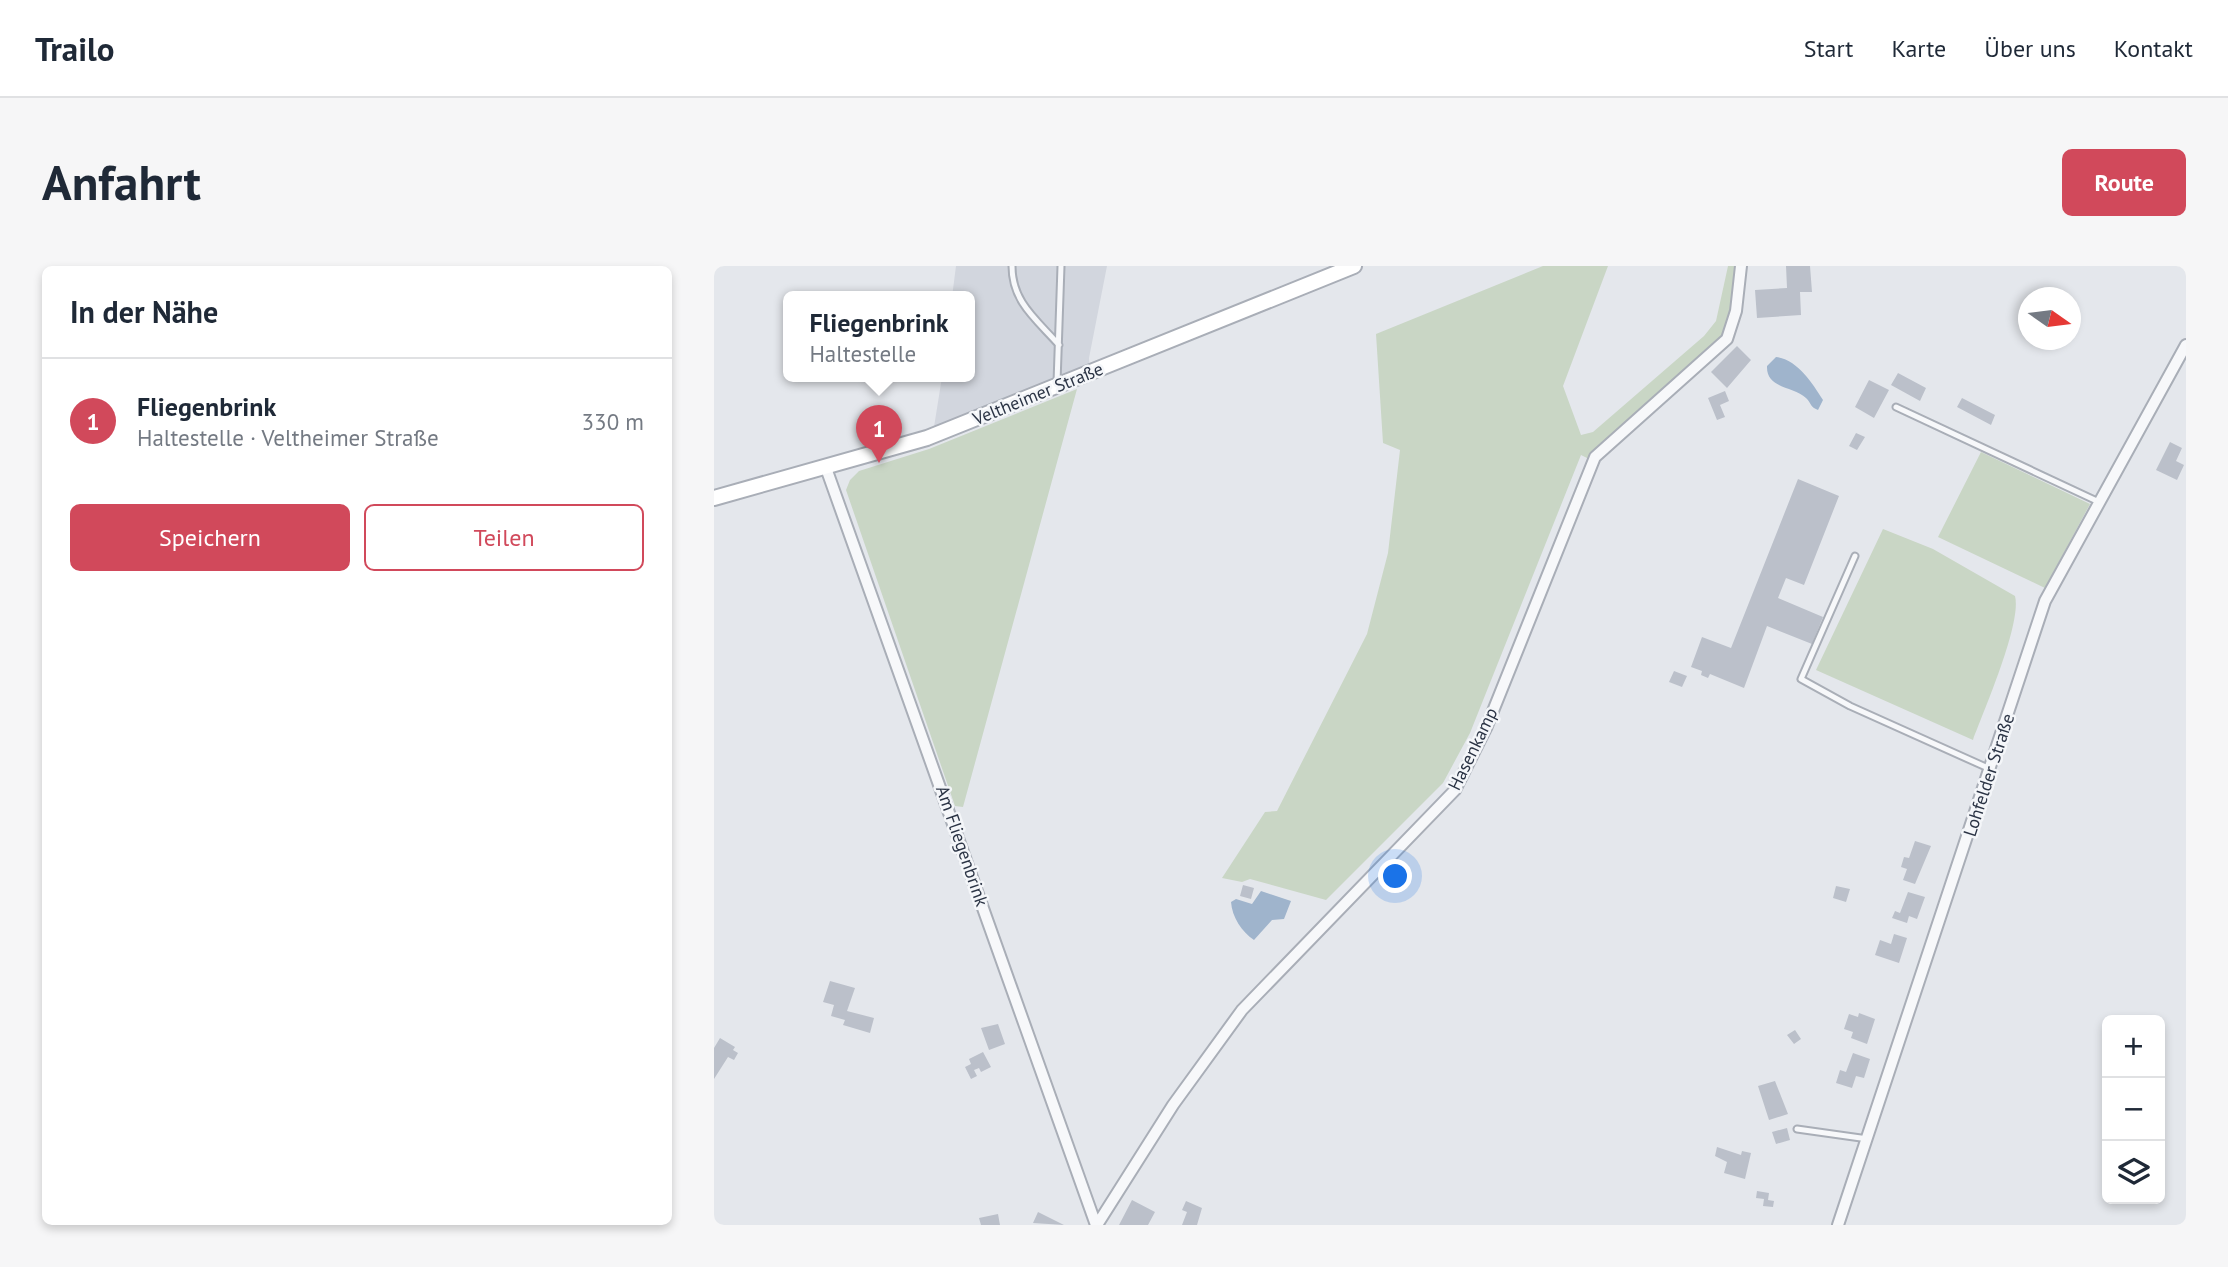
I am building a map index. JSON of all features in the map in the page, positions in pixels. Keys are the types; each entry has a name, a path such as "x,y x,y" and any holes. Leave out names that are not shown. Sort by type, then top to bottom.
{"main road":[{"name":"Veltheimer Straße","path":"714,498 927,438 1354,266"}],"street":[{"name":"Hasenkamp","path":"1097,1225 1173,1105 1242,1010 1455,790 1487,726 1595,457 1605,445 1727,339 1736,311 1741,266"},
{"name":"Lohfelder Straße","path":"1838,1225 2045,601 2186,345"},
{"name":"Am Fliegenbrink","path":"826,468 1097,1225"}],"lane":[{"path":"1012,266 1012,286 1020,301 1059,345"},
{"path":"1057,386 1061,266"},
{"path":"1896,407 2100,502"},
{"path":"1855,556 1801,679 1850,706 1991,769"},
{"path":"1797,1129 1868,1139"}],"shaded area":[{"path":"956,266 1107,266 1089,358 1090,377 934,427 941,382 975,382 975,291 953,291"}],"green space":[{"path":"1543,266 1608,266 1563,386 1581,435 1593,432 1704,336 1716,321 1728,266 1735,266 1728,327 1713,346 1594,450 1589,459 1581,455 1470,733 1443,783 1326,900 1250,879 1242,882 1222,878 1265,812 1277,811 1367,634 1388,553 1400,450 1383,443 1376,334"},
{"path":"1077,389 963,807 955,806 846,490 850,480 859,471 929,449"},
{"path":"1981,452 2090,504 2045,588 1938,537"},
{"path":"1883,529 1933,549 2015,596 2016,609 2008,646 1973,740 1816,670"}],"water":[{"path":"1776,357 1798,367 1809,380 1823,400 1818,410 1801,394 1771,379 1767,366"},
{"path":"1261,891 1291,901 1284,919 1272,920 1254,940 1238,924 1231,902 1236,899 1252,904"}],"building":[{"path":"1786,266 1810,266 1812,292 1800,292 1801,315 1757,318 1755,290 1787,288"},
{"path":"1737,346 1751,360 1727,388 1711,372"},
{"path":"1898,373 1926,388 1920,401 1891,385"},
{"path":"1869,380 1889,390 1874,418 1855,407"},
{"path":"1725,391 1729,401 1720,405 1725,417 1717,420 1708,398"},
{"path":"1962,398 1995,415 1991,425 1957,407"},
{"path":"1856,433 1865,437 1857,450 1849,446"},
{"path":"2170,442 2182,448 2176,461 2184,465 2177,480 2156,470"},
{"path":"1798,479 1839,496 1804,585 1786,578 1778,598 1823,617 1812,644 1767,626 1744,688 1710,674 1708,678 1701,675 1702,671 1691,667 1702,637 1731,648"},
{"path":"1674,671 1687,676 1682,687 1669,682"},
{"path":"1915,841 1931,846 1915,884 1903,880 1907,869 1901,867 1904,857 1909,858"},
{"path":"1243,885 1254,888 1251,899 1240,896"},
{"path":"1836,886 1850,889 1846,902 1833,898"},
{"path":"1908,892 1925,897 1917,919 1909,916 1907,923 1892,918 1895,911 1900,913"},
{"path":"1894,934 1907,938 1899,963 1875,955 1880,940 1891,944"},
{"path":"830,981 855,988 847,1011 874,1018 870,1033 843,1025 845,1020 831,1016 834,1005 823,1002"},
{"path":"1859,1013 1875,1019 1867,1044 1851,1038 1853,1032 1844,1029 1849,1014 1858,1017"},
{"path":"998,1024 1005,1044 989,1050 981,1028"},
{"path":"1795,1030 1801,1039 1794,1044 1787,1035"},
{"path":"720,1038 735,1047 733,1050 738,1053 734,1060 728,1057 714,1079 714,1048"},
{"path":"983,1052 991,1067 981,1072 979,1068 974,1070 977,1076 971,1079 965,1067 971,1064 969,1059"},
{"path":"1853,1053 1870,1059 1864,1078 1856,1076 1852,1088 1836,1083 1840,1070 1846,1072"},
{"path":"1775,1081 1788,1114 1769,1120 1758,1086"},
{"path":"1787,1128 1790,1140 1776,1144 1772,1132"},
{"path":"1717,1147 1741,1155 1742,1151 1751,1153 1745,1179 1724,1173 1727,1162 1715,1156"},
{"path":"1757,1191 1769,1193 1768,1200 1774,1201 1773,1207 1763,1206 1764,1199 1756,1198"},
{"path":"1132,1200 1155,1212 1148,1225 1119,1225"},
{"path":"1186,1201 1202,1208 1197,1225 1182,1225 1187,1212 1182,1210"},
{"path":"1038,1212 1064,1225 1033,1223"},
{"path":"998,1214 1000,1225 981,1225 979,1218"}],"place":[{"name":"Fliegenbrink","path":"879,463"}]}
